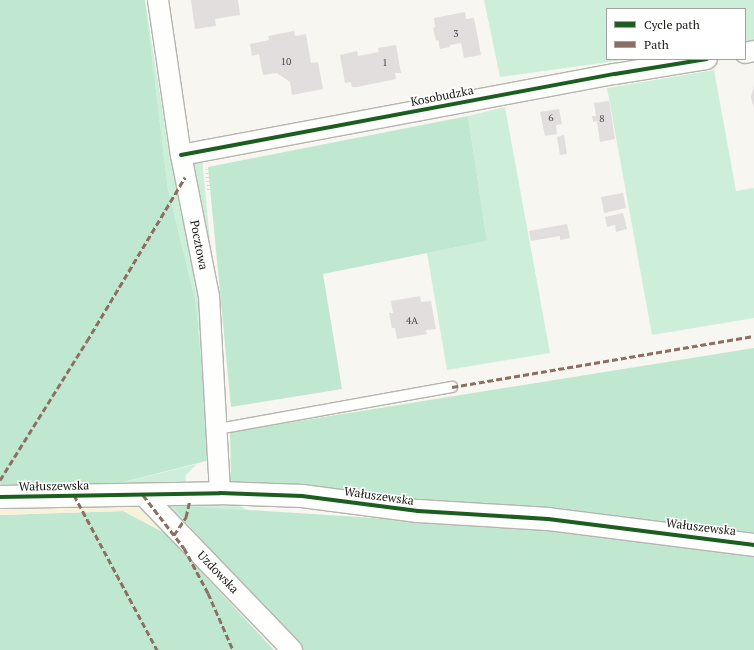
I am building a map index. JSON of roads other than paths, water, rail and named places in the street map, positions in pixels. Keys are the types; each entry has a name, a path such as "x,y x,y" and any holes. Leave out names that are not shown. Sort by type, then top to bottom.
{"street":[{"name":"Pocztowa","path":"158,0 181,155 209,296 218,429 220,493"},
{"name":"Kosobudzka","path":"181,155 615,74 700,60"},
{"name":"Wałuszewska","path":"0,497 220,493 302,496 418,511 548,520 754,545"},
{"name":"Uzdowska","path":"143,494 292,650"}],"lane":[{"path":"218,429 452,388"}]}
